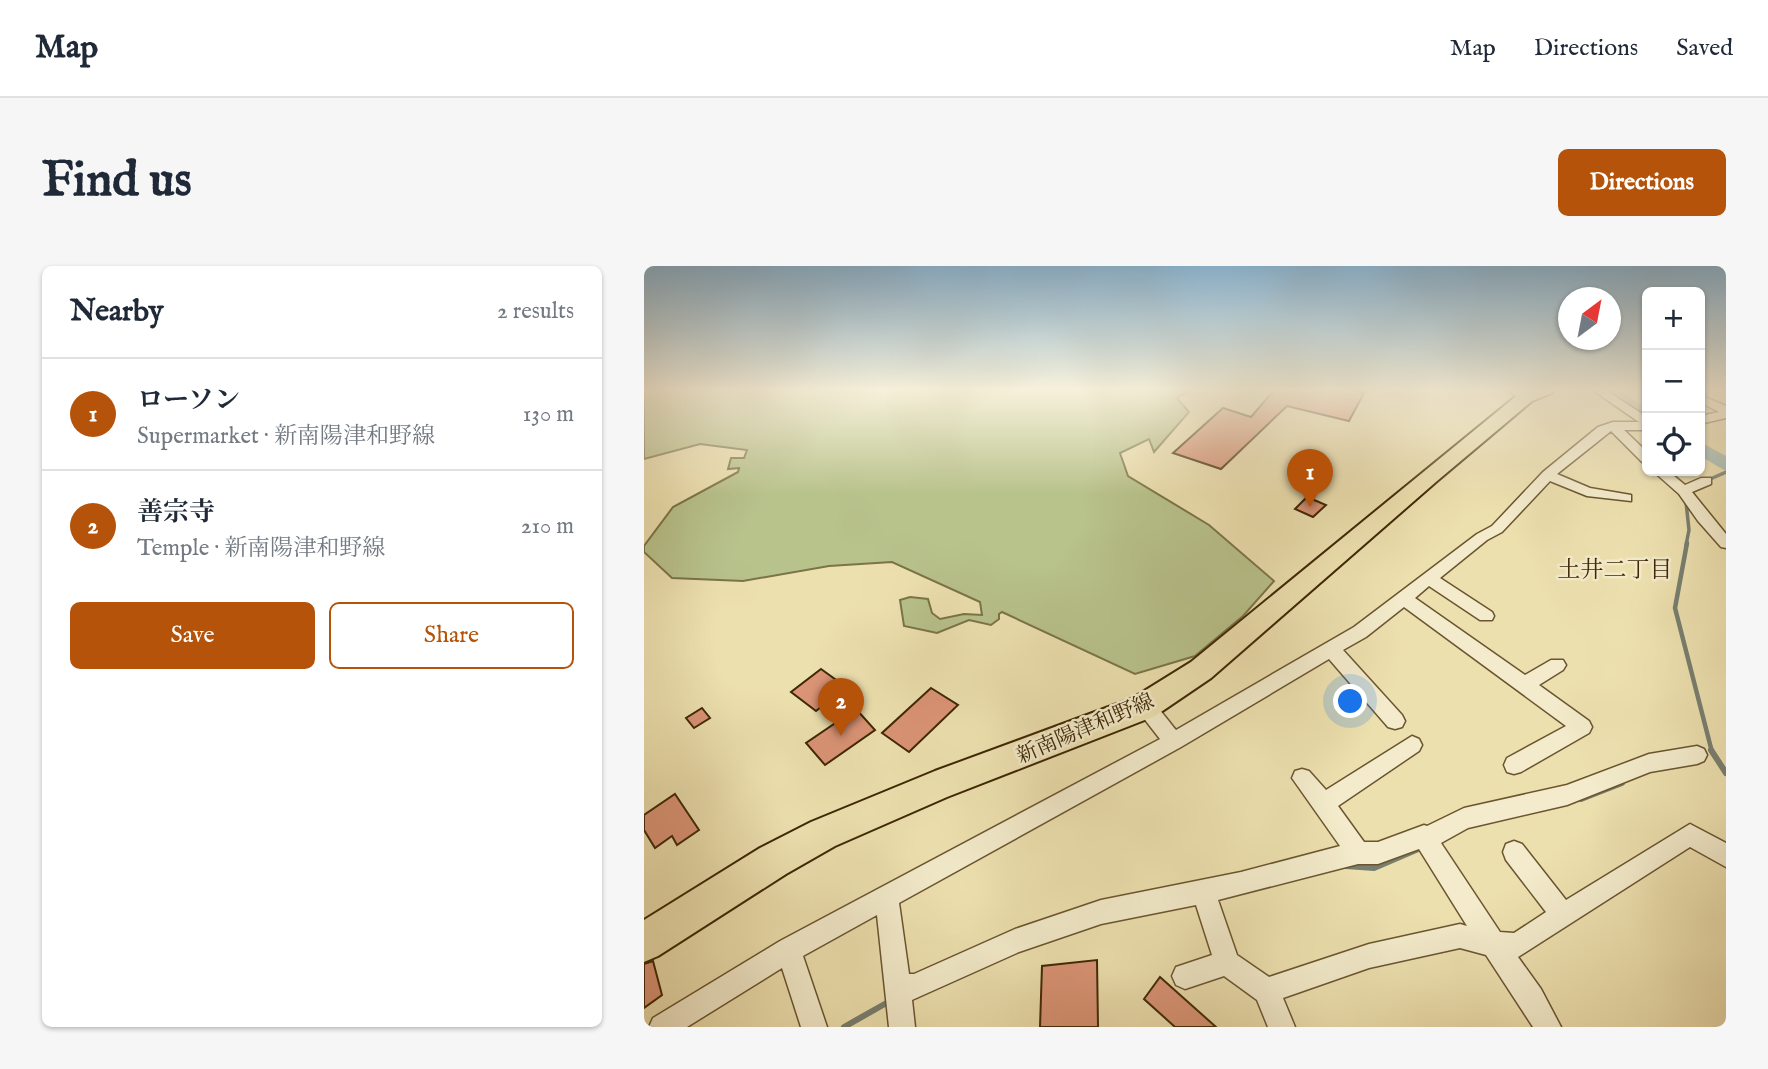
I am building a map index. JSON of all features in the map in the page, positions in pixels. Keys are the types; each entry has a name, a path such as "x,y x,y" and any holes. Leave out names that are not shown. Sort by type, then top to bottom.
{"main road":[{"name":"新南陽津和野線","path":"644,942 773,861 824,834 935,786 1144,707 1201,670 1252,629 1490,425"}],"street":[{"path":"662,1027 789,950 1174,741 1360,632 1482,537 1497,529 1548,475 1590,438 1612,426 1638,425"},
{"path":"1612,426 1642,454"},
{"path":"1548,475 1587,492 1626,498"},
{"path":"1666,476 1684,491 1703,518 1726,543"},
{"path":"1684,491 1706,481"},
{"path":"1430,579 1486,616"},
{"path":"1405,599 1582,727 1514,765"},
{"path":"1331,649 1393,712"},
{"path":"1524,685 1557,665"},
{"path":"1144,707 1174,741"},
{"path":"1324,803 1412,745"},
{"path":"1426,839 1464,818 1567,795 1649,763 1697,755"},
{"path":"1302,778 1324,803 1358,853"},
{"path":"1266,990 1369,956 1460,936 1493,944 1517,945 1690,835 1726,856"},
{"path":"896,987 915,987 1015,941 1101,912 1204,892 1358,853 1378,853 1424,836 1493,944 1532,998 1548,1027"},
{"path":"1514,852 1564,916"},
{"path":"1204,892 1227,963 1266,990 1282,1027"},
{"path":"887,897 902,1027"},
{"path":"789,950 814,1027"},
{"path":"1185,976 1227,963"}],"green space":[{"path":"644,425 1178,425 1154,452 1149,439 1120,453 1128,476 1209,525 1274,581 1243,616 1195,656 1135,674 1002,612 999,619 991,625 969,620 937,633 904,626 900,600 910,597 928,599 932,613 940,619 964,614 982,615 980,602 892,562 829,566 743,581 672,578 644,552 644,546 673,507 738,472 739,468 728,469 731,458 744,458 747,450 700,444 644,459"}],"building":[{"path":"1205,425 1268,425 1221,469 1173,453"},
{"path":"1307,497 1326,505 1313,517 1295,509"},
{"path":"821,669 846,687 816,711 791,692"},
{"path":"931,688 958,705 909,752 882,733"},
{"path":"702,708 710,718 694,728 686,718"},
{"path":"856,709 875,730 825,765 806,743"},
{"path":"675,794 699,830 677,845 672,836 655,848 644,830 644,815"},
{"path":"1097,960 1098,1027 1040,1027 1042,966"},
{"path":"653,961 662,995 644,1008 644,964"},
{"path":"1160,977 1216,1027 1175,1027 1144,999"}],"waterway":[{"path":"1705,451 1726,465"},
{"path":"1708,480 1726,472"},
{"path":"1686,502 1689,530 1686,545"},
{"path":"1687,543 1675,608 1712,751"},
{"path":"1712,751 1726,773"},
{"path":"1581,799 1622,783"},
{"path":"1346,866 1374,868 1423,847"},
{"path":"844,1027 890,1001"}],"place":[{"name":"ローソン","path":"1310,507"},
{"name":"善宗寺","path":"841,736"}],"district":[{"name":"土井二丁目","path":"1615,569"}]}
